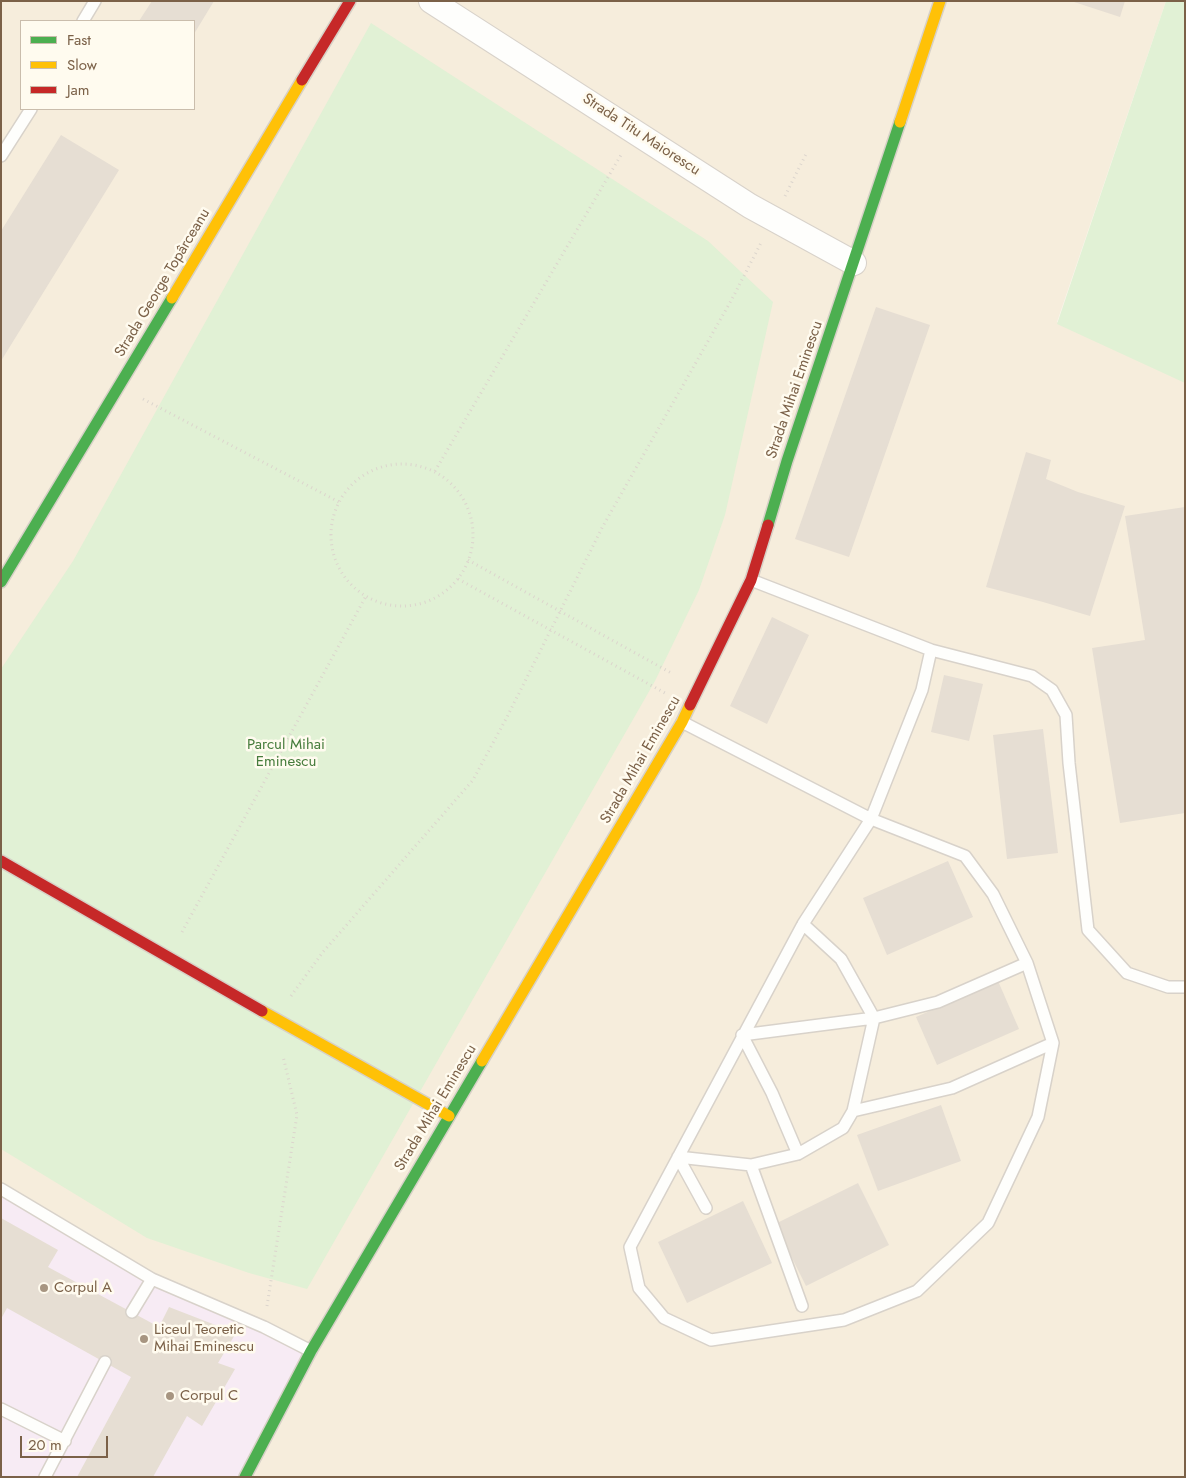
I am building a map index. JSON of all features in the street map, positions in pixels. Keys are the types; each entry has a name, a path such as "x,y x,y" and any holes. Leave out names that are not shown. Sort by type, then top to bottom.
{"main road":[{"name":"Strada George Topârceanu","path":"1,582 5,566 118,386 350,1"},
{"name":"Strada Mihai Eminescu","path":"245,1477 310,1351 682,722 751,580 787,461 940,1"},
{"path":"1,861 449,1116"}],"street":[{"name":"Strada Titu Maiorescu","path":"431,1 750,206 854,263"}],"lane":[{"path":"84,20 95,1"},
{"path":"1,156 30,110"},
{"path":"751,580 931,650 1032,676 1052,690 1066,716 1069,763 1088,930 1127,973 1168,988 1185,987"},
{"path":"682,722 871,819 965,856 993,894 1027,963 1053,1043 1038,1117 988,1223 918,1290 844,1320 711,1340 664,1318 639,1288 630,1247 803,924 871,819 922,690 931,650"},
{"path":"678,1157 751,1165 798,1154 842,1128 853,1111 874,1018 840,959 803,924"},
{"path":"742,1035 874,1018 938,1002 1027,963"},
{"path":"742,1035 772,1093 798,1154"},
{"path":"853,1111 952,1088 1053,1043"},
{"path":"678,1157 706,1208"},
{"path":"751,1165 802,1306"},
{"path":"1,1189 152,1279 264,1327 310,1351"},
{"path":"132,1312 152,1279"},
{"path":"45,1477 105,1362"},
{"path":"1,1409 65,1441"}],"path":[{"path":"435,471 635,132"},
{"path":"264,1327 297,1115 275,1018 323,952 473,780 507,717 603,526 732,300 806,154"},
{"path":"118,386 340,502"},
{"path":"412,464 435,471 454,486 468,506 473,530 468,560 458,578 443,593 422,603 400,606 377,602 358,591 342,575 333,554 330,532 335,510 346,490 364,474 387,465 412,464"},
{"path":"468,560 699,688"},
{"path":"458,578 690,706"},
{"path":"169,957 366,596"}],"shaded area":[{"path":"1,1 1166,1 1057,322 1185,381 1185,1477 1,1477"},
{"name":"Liceul Teoretic Mihai Eminescu","path":"1,1189 152,1279 311,1351 245,1477 1,1477"}],"green space":[{"path":"1166,1 1185,1 1185,383 1057,324"},
{"name":"Parcul Mihai Eminescu","path":"371,23 708,241 773,302 725,515 699,590 655,681 307,1289 249,1273 147,1238 1,1149 1,669 73,561"}],"building":[{"path":"152,1 214,1 195,32 195,20 140,20"},
{"path":"1071,1 1125,1 1120,17"},
{"path":"61,135 119,170 1,361 1,231"},
{"path":"876,307 930,325 849,557 795,539"},
{"path":"1026,452 1051,460 1046,479 1078,492 1125,506 1090,616 986,587"},
{"path":"1185,507 1185,813 1120,823 1092,648 1145,640 1125,516"},
{"path":"772,617 809,635 767,724 730,706"},
{"path":"944,675 983,684 969,741 931,732"},
{"path":"1043,729 1058,853 1007,859 993,735"},
{"path":"948,861 973,917 887,955 863,898"},
{"path":"998,981 1019,1029 937,1065 916,1017"},
{"path":"941,1105 961,1161 878,1191 857,1135"},
{"path":"858,1183 889,1245 806,1286 775,1224"},
{"path":"743,1201 772,1263 687,1303 658,1242"},
{"path":"1,1218 58,1250 48,1267 159,1327 169,1307 236,1333 218,1363 235,1369 202,1426 187,1416 153,1477 77,1477 131,1377 7,1308 1,1319"}],"traffic: fast":[{"path":"768,525 787,461 900,122"},
{"path":"1,582 172,298"},
{"path":"245,1477 311,1351 482,1061"}],"traffic: slow":[{"path":"900,122 940,1"},
{"path":"172,298 302,80"},
{"path":"482,1061 682,722 690,705"},
{"path":"262,1011 449,1116"}],"traffic: jam":[{"path":"302,80 350,1"},
{"path":"690,705 751,580 768,525"},
{"path":"1,861 262,1011"}],"place":[{"name":"Corpul A","path":"44,1288"},
{"name":"Liceul Teoretic Mihai Eminescu","path":"144,1339"},
{"name":"Corpul C","path":"170,1396"}]}
